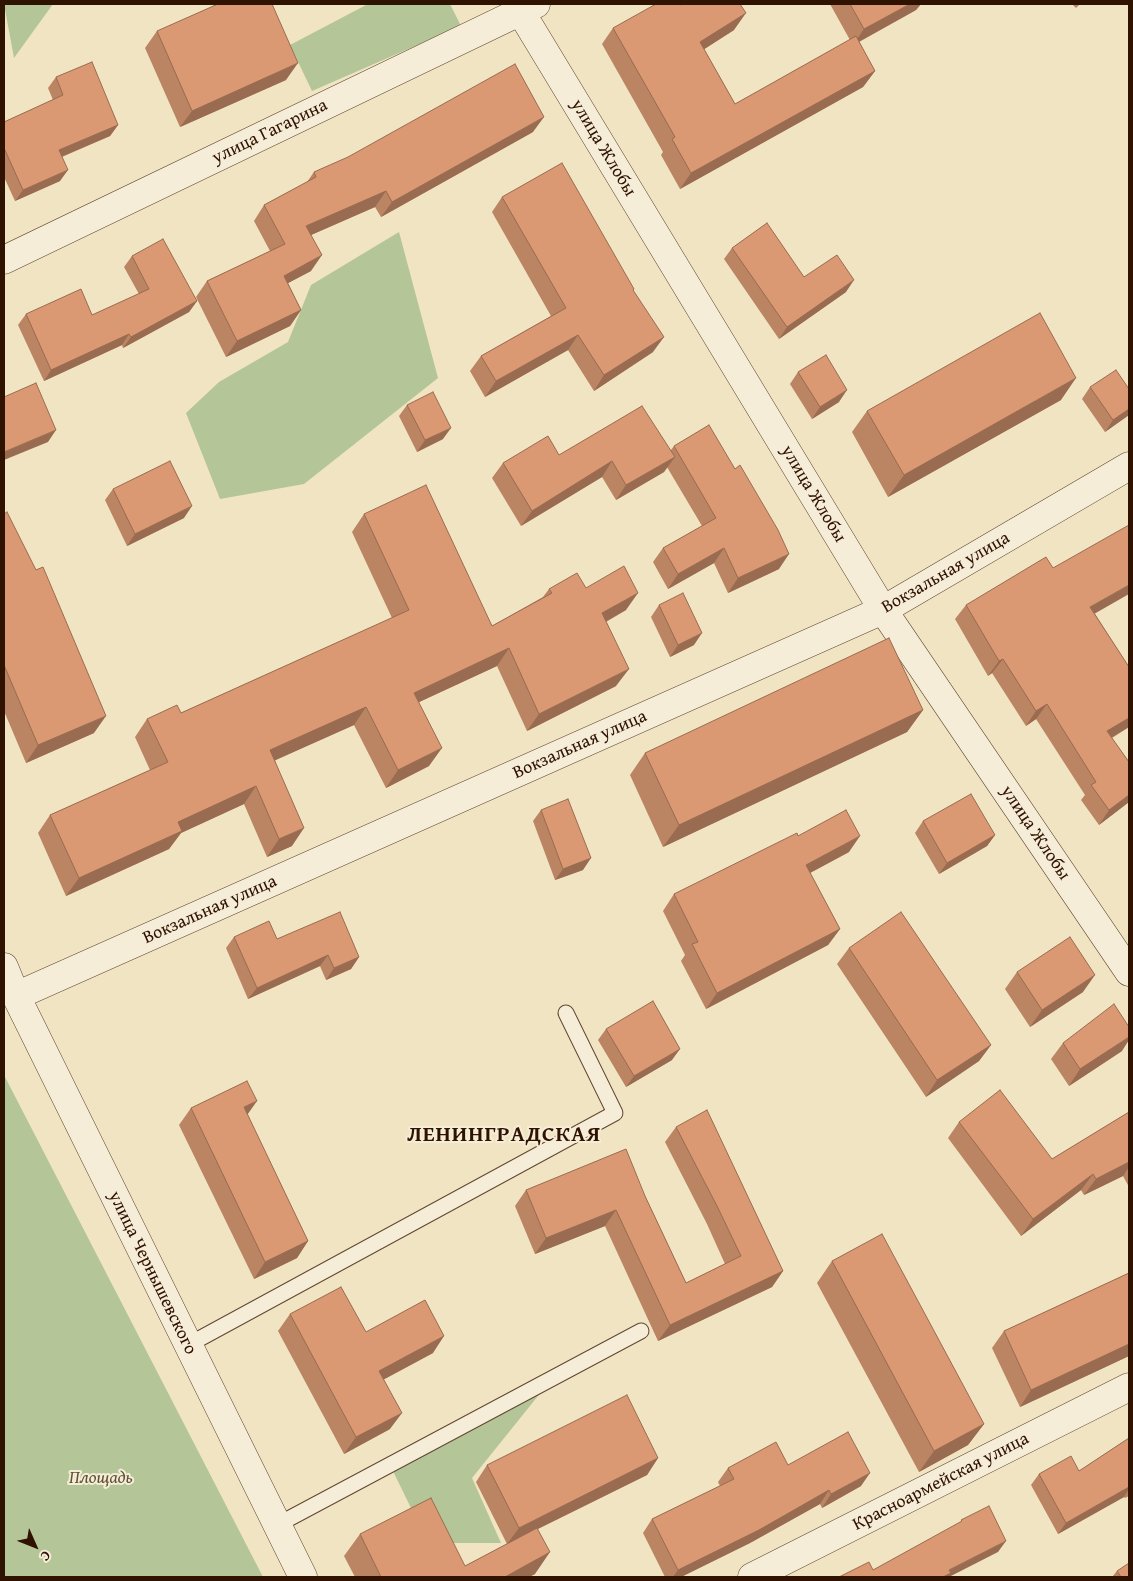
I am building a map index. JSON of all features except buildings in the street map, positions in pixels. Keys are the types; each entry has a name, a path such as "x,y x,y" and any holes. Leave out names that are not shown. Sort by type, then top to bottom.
{"street":[{"name":"улица Гагарина","path":"4,260 524,6"},
{"name":"улица Жлобы","path":"524,6 883,610 1129,972"},
{"name":"Вокзальная улица","path":"16,996 883,610 1129,466"},
{"name":"улица Чернышевского","path":"4,966 16,996 303,1577"},
{"name":"Красноармейская улица","path":"752,1577 1129,1387"}],"lane":[{"path":"188,1345 615,1113 566,1013"},
{"path":"277,1525 641,1331"}],"green space":[{"path":"4,4 53,4 14,58"},
{"path":"368,4 450,4 461,26 312,91 290,45"},
{"path":"399,232 438,378 304,484 220,499 186,413 219,382 288,342 311,285"},
{"name":"Площадь","path":"4,1075 263,1577 4,1577"},
{"path":"542,1391 472,1478 501,1543 428,1543 392,1469"}],"district":[{"name":"ЛЕНИНГРАДСКАЯ","path":"504,1135"}]}
